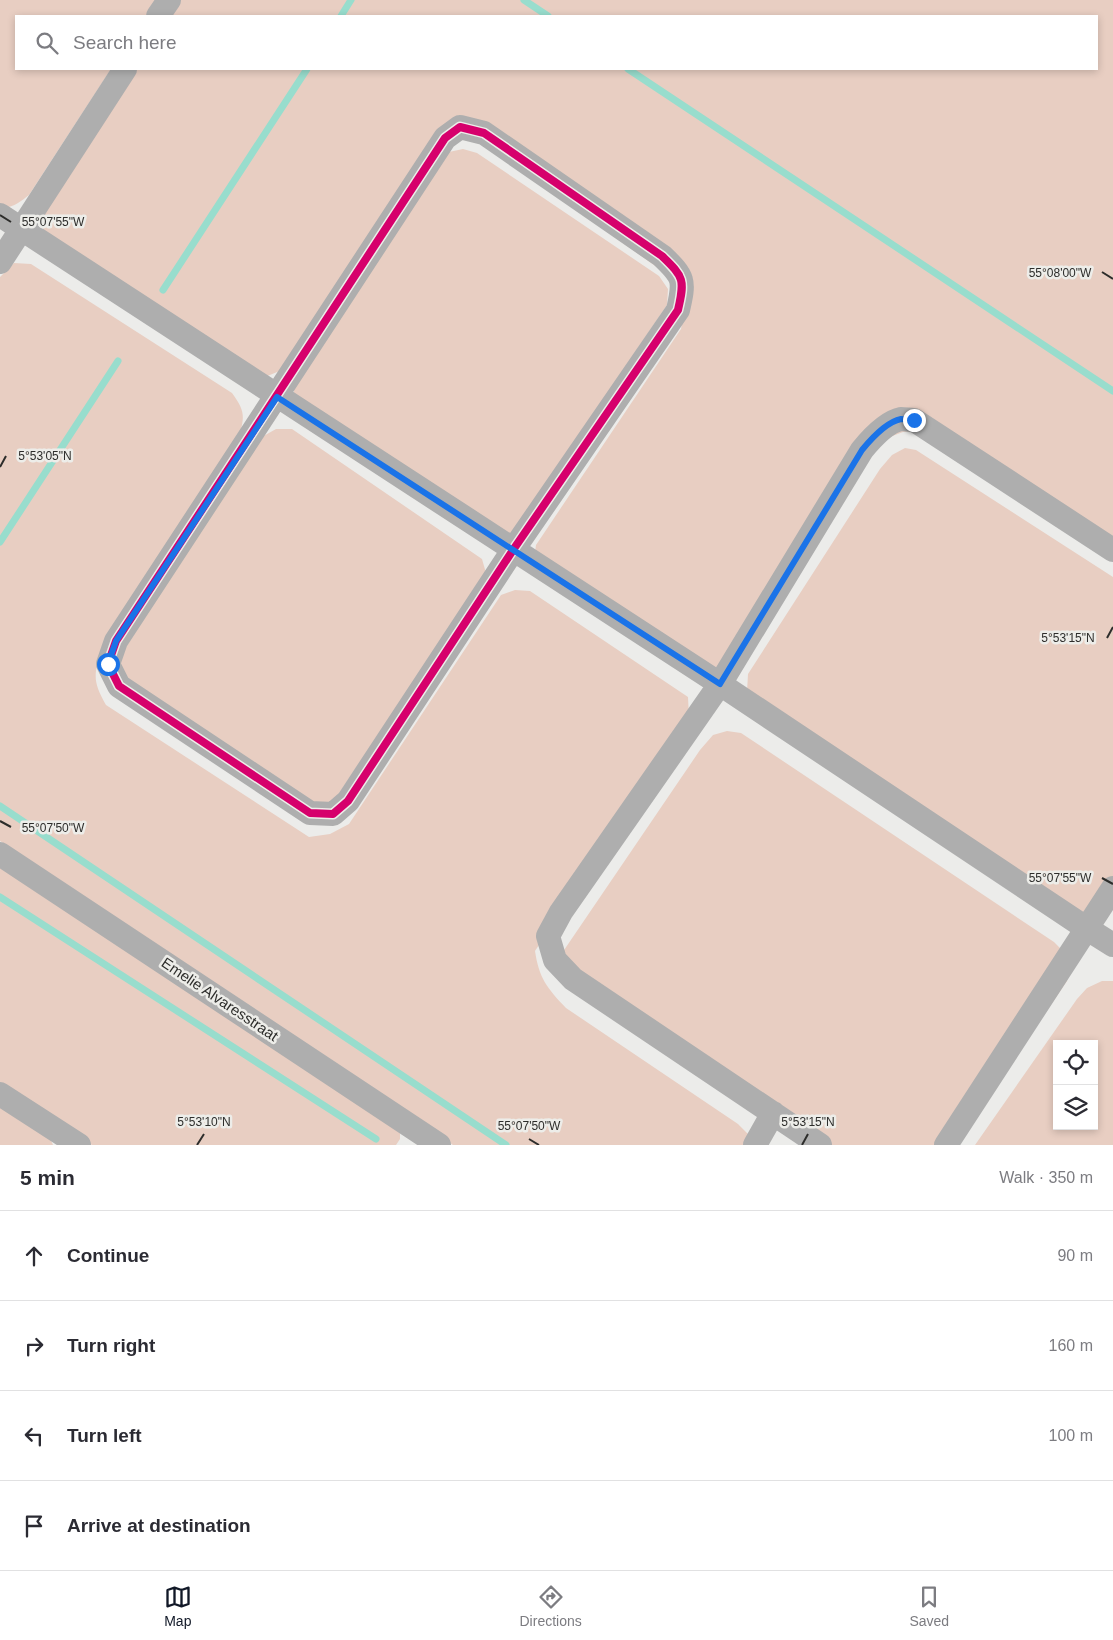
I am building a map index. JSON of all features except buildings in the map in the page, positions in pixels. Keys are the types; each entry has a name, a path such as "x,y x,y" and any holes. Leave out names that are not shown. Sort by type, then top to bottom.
{"street":[{"path":"159,15 169,0"},
{"path":"0,262 124,70"},
{"path":"460,127 484,133 662,256 678,271 683,289 678,310 513,550 348,800 333,814 310,813 119,686 108,664 116,641 277,397 446,138 460,127"},
{"path":"0,215 720,684 1086,928 1113,944"},
{"path":"820,1145 573,979 555,960 548,936 562,912 720,684 862,450 872,436 886,426 900,419 914,420 1113,550"},
{"name":"Emelie Alvaresstraat","path":"0,854 411,1137 439,1145"},
{"path":"946,1145 1113,888"},
{"path":"0,1094 78,1145"},
{"path":"756,1145 773,1114"}],"shaded area":[{"path":"0,0 156,0 147,15 15,15 15,70 110,70 29,195 16,204 4,208 0,207"},
{"path":"181,0 1113,0 1113,558 920,430 903,432 882,440 718,674 534,559 536,545 681,329 685,305 685,287 459,127 282,370 265,377 43,230 43,214 135,70 1098,70 1098,15 171,15"},
{"path":"463,149 477,153 659,276 668,289 667,305 507,542 294,399 294,386 449,152"},
{"path":"14,263 31,264 232,393 239,404 243,417 240,434 102,650 97,666 96,678 106,705 309,837 330,834 349,824 501,595 515,590 530,591 688,697 689,717 535,951 545,982 566,1008 738,1124 748,1134 752,1145 453,1145 0,841 0,277"},
{"path":"276,429 292,429 482,559 486,573 324,816 135,694 119,671 122,653 260,438"},
{"path":"905,448 916,450 1113,577 1113,907 1091,929 747,692 748,674 880,469 892,455"},
{"path":"727,731 741,733 1054,942 1066,955 1070,968 1067,981 956,1145 801,1145 560,956 700,750 713,735"},
{"path":"0,865 400,1128 400,1139 396,1145 92,1145 0,1085"},
{"path":"1102,981 1113,981 1113,1145 975,1145 1077,999 1087,988"},
{"path":"0,1105 50,1138 53,1145 0,1145"}],"waterway":[{"path":"342,15 351,0"},
{"path":"524,0 546,15"},
{"path":"163,290 306,70"},
{"path":"630,70 1113,391"},
{"path":"0,542 118,361"},
{"path":"0,806 506,1145"},
{"path":"0,897 376,1139"}],"cycle path":[{"path":"460,127 484,133 662,256 679,274 682,292 678,310 513,550 348,801 333,814 310,813 119,686 108,664 116,641 445,138 460,127"}],"route":[{"path":"108,664 116,641 277,397 720,684 872,436 900,419 914,420"}]}
